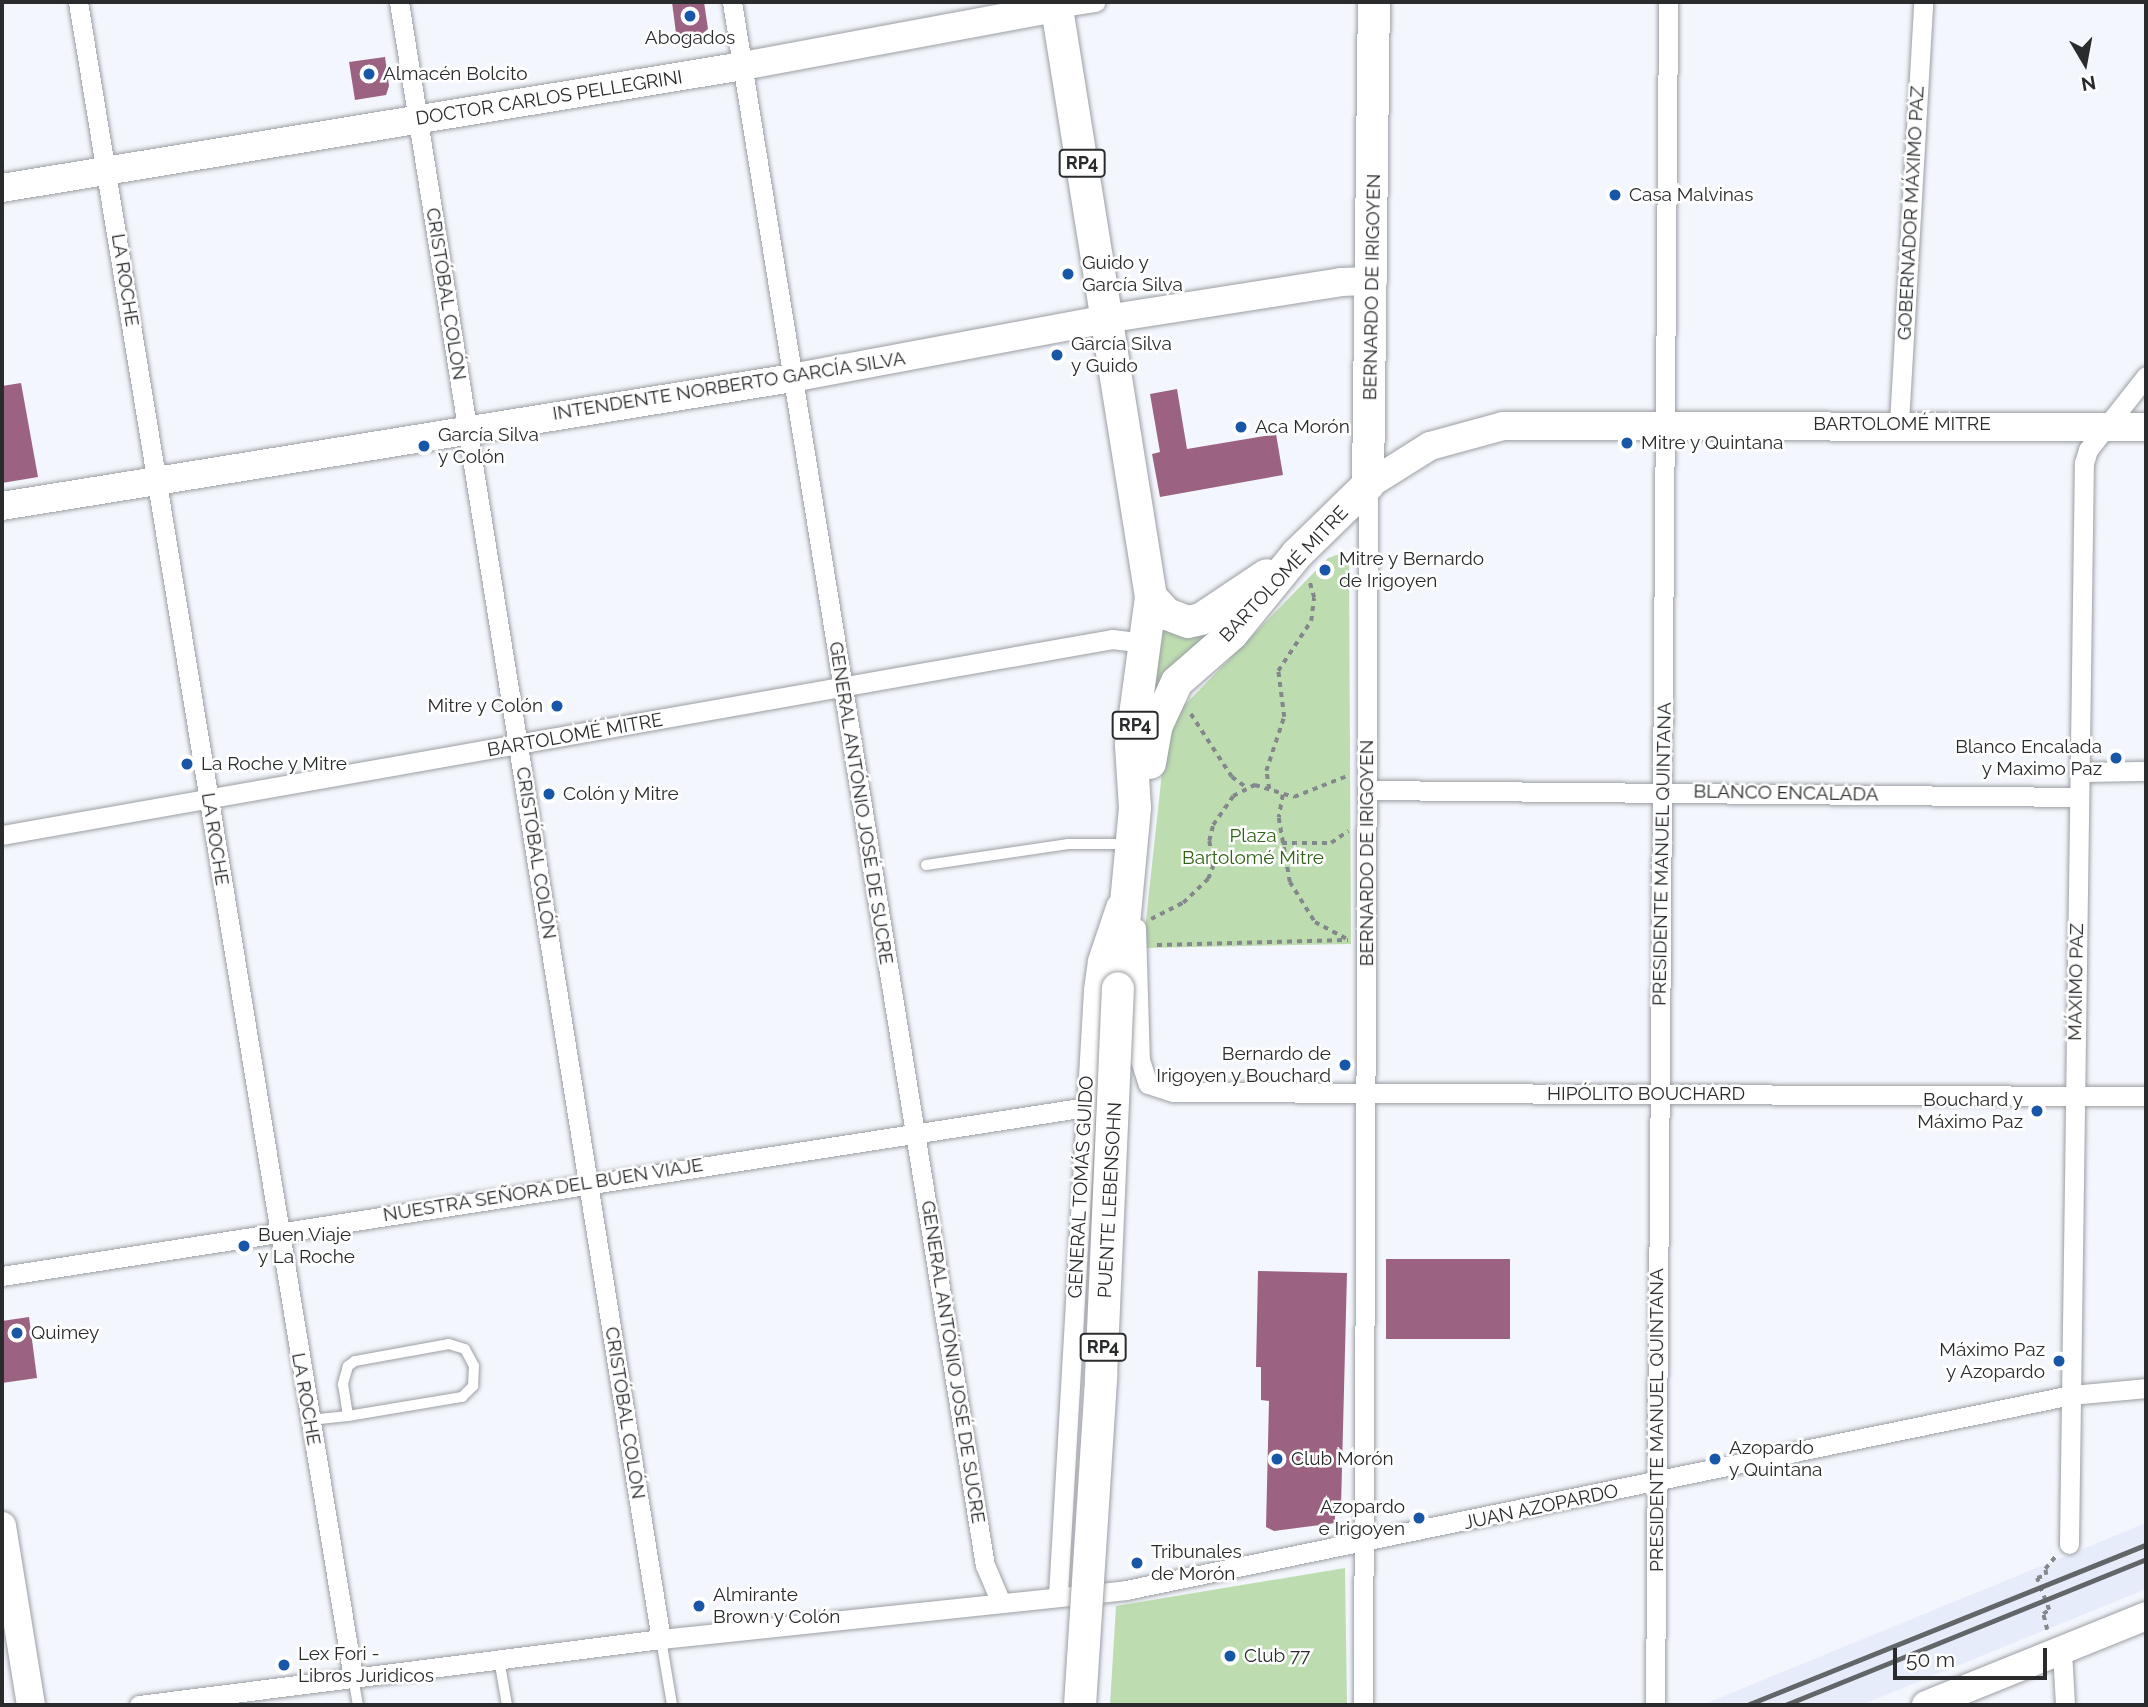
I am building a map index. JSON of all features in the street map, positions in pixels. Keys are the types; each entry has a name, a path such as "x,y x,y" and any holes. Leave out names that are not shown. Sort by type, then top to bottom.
{"main road":[{"name":"BERNARDO DE IRIGOYEN","path":"1368,485 1373,281 1374,2"},
{"name":"GENERAL TOMÁS GUIDO","path":"1056,5 1152,597 1131,745 1135,808 1118,988"},
{"name":"BARTOLOMÉ MITRE","path":"1135,808 1168,695 1186,673 1232,634 1297,554 1368,485"},
{"path":"1152,597 1167,614 1188,622 1201,619 1297,554"},
{"name":"PUENTE LEBENSOHN","path":"1078,1705 1101,1376 1118,988"}],"street":[{"name":"LA ROCHE","path":"78,2 108,170 276,1230 353,1676"},
{"name":"CRISTÓBAL COLÓN","path":"399,2 520,744 587,1184 661,1639"},
{"name":"GENERAL ANTÓNIO JOSÉ DE SUCRE","path":"732,2 985,1565 1000,1601"},
{"name":"DOCTOR CARLOS PELLEGRINI","path":"2,188 743,66 1056,5 1096,2"},
{"name":"PRESIDENTE MANUEL QUINTANA","path":"1655,1705 1668,2"},
{"name":"GOBERNADOR MÁXIMO PAZ","path":"1899,423 1923,2"},
{"name":"INTENDENTE NORBERTO GARCÍA SILVA","path":"2,506 792,378 1106,319 1341,282 1373,281"},
{"name":"MÁXIMO PAZ","path":"2069,1544 2084,463 2088,450 2146,376"},
{"name":"BARTOLOMÉ MITRE","path":"1368,485 1403,459 1466,433 1563,423 1899,423 2146,427"},
{"name":"BERNARDO DE IRIGOYEN","path":"1363,1705 1365,1093 1358,939 1368,830 1368,485"},
{"name":"BARTOLOMÉ MITRE","path":"2,835 1112,639 1147,643"},
{"path":"2079,772 2146,771"},
{"name":"BLANCO ENCALADA","path":"1368,790 2078,797"},
{"name":"GENERAL TOMÁS GUIDO","path":"1129,856 1136,925 1140,1060 1148,1084"},
{"name":"GENERAL TOMÁS GUIDO","path":"1070,1595 1086,1107 1097,960 1129,856"},
{"name":"HIPÓLITO BOUCHARD","path":"1148,1084 1172,1092 2146,1096"},
{"name":"NUESTRA SEÑORA DEL BUEN VIAJE","path":"2,1276 276,1230 1086,1107"},
{"name":"JUAN AZOPARDO","path":"139,1705 661,1639 1000,1601 1126,1590 1658,1483 2071,1395 2146,1388"},
{"path":"2,1526 31,1705"},
{"path":"1070,1595 1078,1705"},
{"path":"1926,1705 2146,1616"},
{"path":"2062,1651 2065,1705"}],"lane":[{"path":"926,865 1068,844 1129,856"},
{"path":"310,1420 348,1416 462,1397 473,1387 474,1366 465,1349 449,1344 355,1362 348,1366 343,1384 348,1416"},
{"name":"CRISTÓBAL COLÓN","path":"661,1639 672,1705"},
{"path":"499,1659 507,1705"},
{"path":"353,1676 358,1705"}],"path":[{"path":"1269,789 1266,771 1284,717 1278,671 1311,621 1315,604 1297,554"},
{"path":"1168,695 1184,703 1232,777 1246,787 1269,789 1283,795 1307,794 1368,766"},
{"path":"1136,925 1197,893 1213,866 1209,841 1220,809 1246,787"},
{"path":"1283,795 1279,818 1282,843 1290,882 1301,907 1315,922 1358,939"},
{"path":"1282,843 1324,844 1345,831 1368,830"},
{"path":"1137,946 1358,939"},
{"path":"2062,1651 2048,1634 2042,1614 2049,1610 2037,1578 2046,1575 2045,1569 2057,1552 2069,1544"}],"shaded area":[{"path":"2146,1523 2146,1589 1861,1705 1702,1705"}],"green space":[{"name":"Plaza Bartolomé Mitre","path":"1339,554 1349,560 1351,944 1143,948 1164,754 1174,716 1328,558"},
{"path":"1247,598 1148,725 1158,617"},
{"name":"Club 77","path":"1345,1568 1347,1705 1110,1705 1116,1606"}],"building":[{"name":"Abogados","path":"672,2 704,2 708,29 698,37 677,41"},
{"name":"Almacén Bolcito","path":"385,57 389,86 386,95 355,100 349,62"},
{"path":"21,383 38,477 2,483 2,386"},
{"path":"1177,389 1187,449 1276,434 1283,475 1160,497 1152,454 1160,452 1150,394"},
{"path":"1386,1259 1510,1259 1510,1339 1386,1339"},
{"path":"1258,1271 1347,1273 1341,1507 1335,1507 1335,1523 1274,1531 1266,1527 1269,1401 1261,1400 1261,1367 1256,1367"},
{"path":"29,1317 37,1378 2,1383 2,1321"}],"railway":[{"path":"1747,1705 2146,1545"},
{"path":"1785,1705 2146,1559"}],"place":[{"name":"Abogados","path":"690,16"},
{"name":"Almacén Bolcito","path":"369,74"},
{"name":"Casa Malvinas","path":"1615,195"},
{"name":"Guido y García Silva","path":"1068,274"},
{"name":"García Silva y Guido","path":"1057,355"},
{"name":"Aca Morón","path":"1241,427"},
{"name":"Mitre y Quintana","path":"1627,443"},
{"name":"García Silva y Colón","path":"424,446"},
{"name":"Mitre y Bernardo de Irigoyen","path":"1325,570"},
{"name":"Mitre y Colón","path":"557,706"},
{"name":"Blanco Encalada y Maximo Paz","path":"2116,758"},
{"name":"La Roche y Mitre","path":"187,764"},
{"name":"Colón y Mitre","path":"549,794"},
{"name":"Bernardo de Irigoyen y Bouchard","path":"1345,1065"},
{"name":"Bouchard y Máximo Paz","path":"2037,1111"},
{"name":"Buen Viaje y La Roche","path":"244,1246"},
{"name":"Quimey","path":"17,1333"},
{"name":"Máximo Paz y Azopardo","path":"2059,1361"},
{"name":"Club Morón","path":"1277,1459"},
{"name":"Azopardo y Quintana","path":"1715,1459"},
{"name":"Azopardo e Irigoyen","path":"1419,1518"},
{"name":"Tribunales de Morón","path":"1137,1563"},
{"name":"Almirante Brown y Colón","path":"699,1606"},
{"name":"Club 77","path":"1230,1656"},
{"name":"Lex Fori - Libros Juridicos","path":"284,1665"}]}
